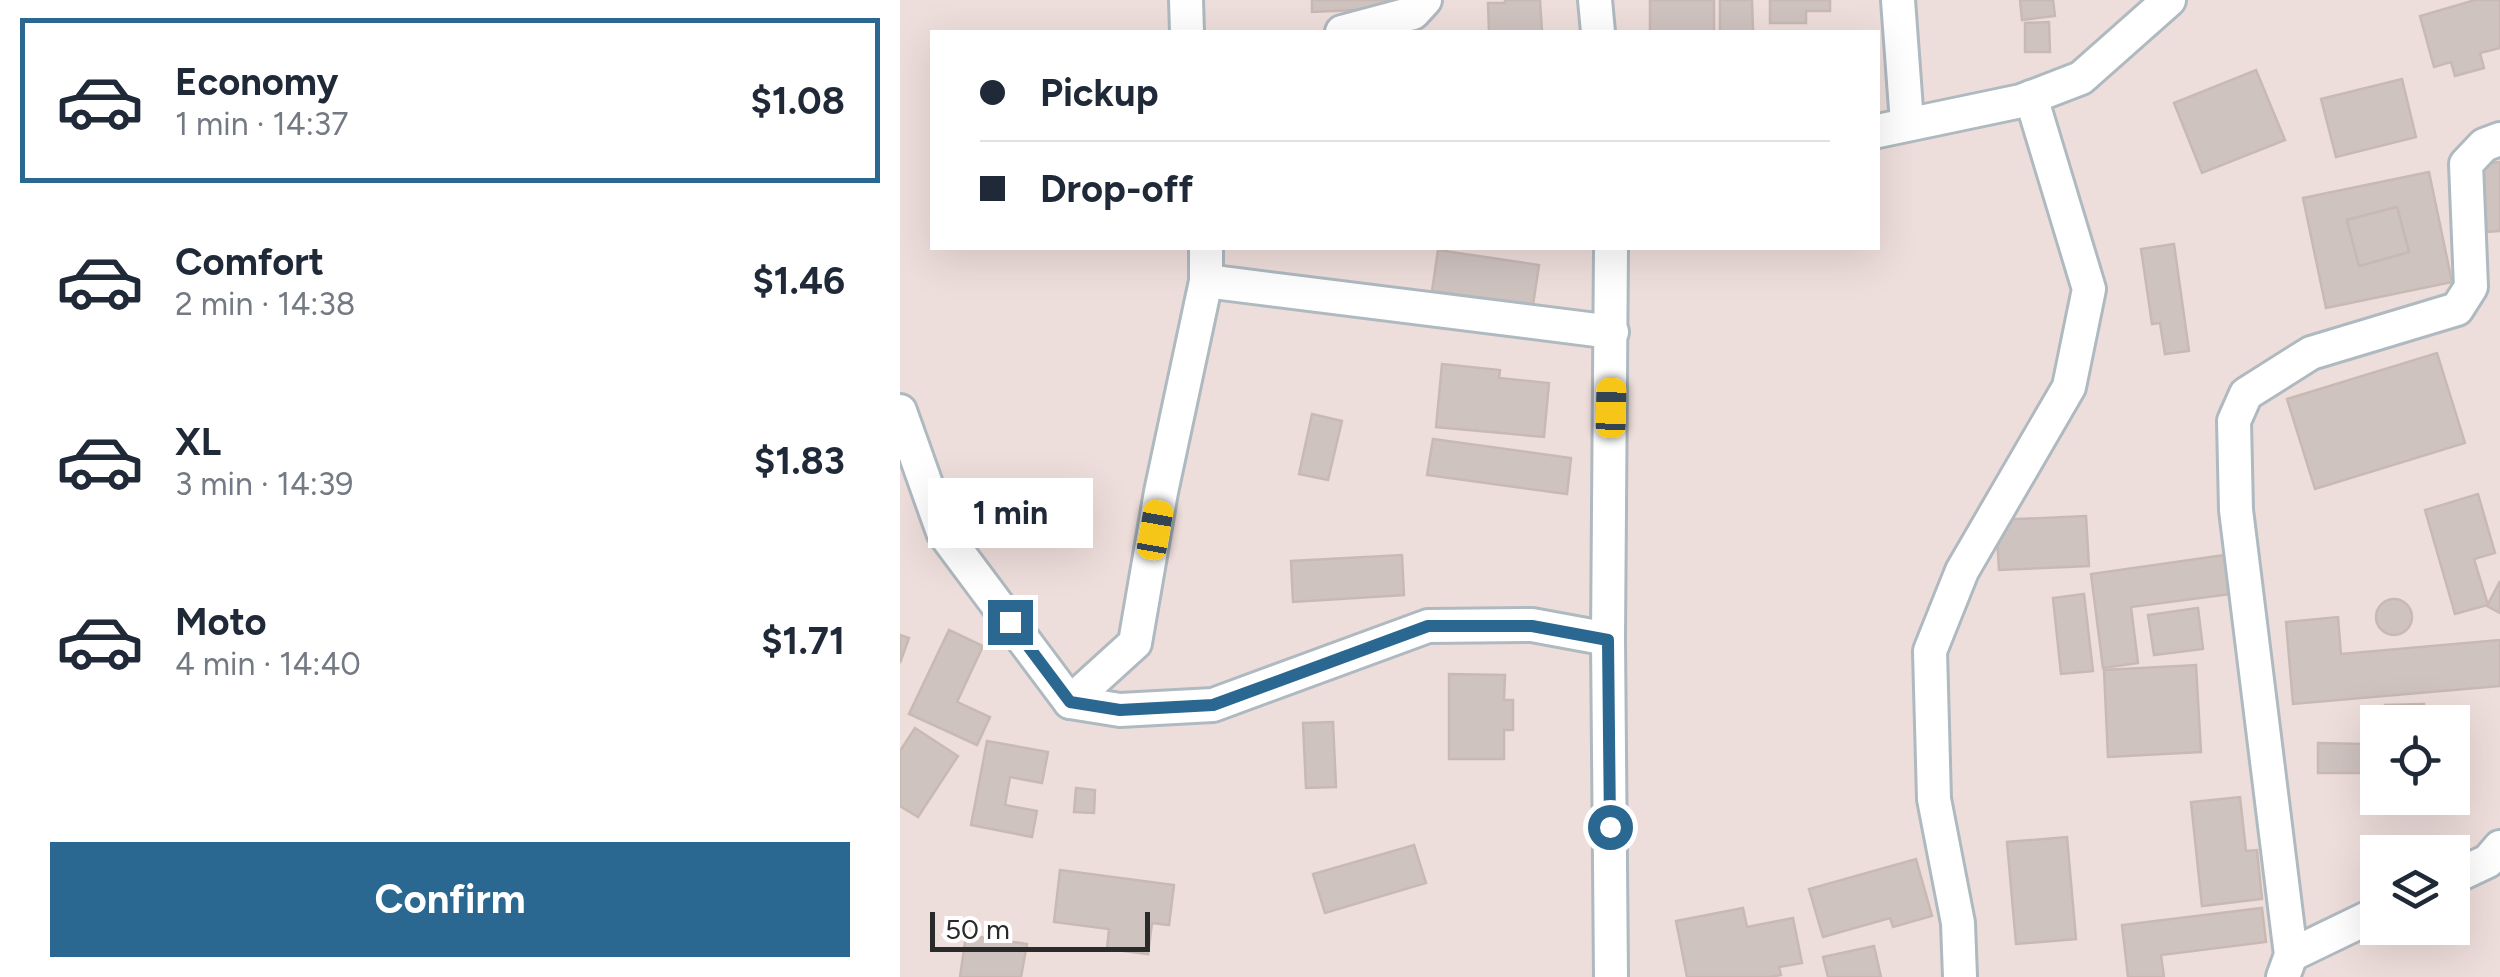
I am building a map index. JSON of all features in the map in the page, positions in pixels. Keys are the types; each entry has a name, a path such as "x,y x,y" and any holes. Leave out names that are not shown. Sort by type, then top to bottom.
{"street":[{"path":"1186,0 1187,30"},
{"path":"1349,30 1413,13 1425,0"},
{"path":"1595,0 1598,30"},
{"path":"1898,0 1892,127 2032,97 2081,78 2168,0"},
{"path":"1960,977 1958,923 1934,799 1930,651 1962,570 2069,387 2089,290 2032,97"},
{"path":"2360,924 2287,966 2236,510 2234,421 2246,394 2311,354 2457,309 2471,288 2466,164 2484,145 2500,139"},
{"path":"1070,702 1135,643 1206,281 1206,250"},
{"path":"1611,250 1608,640 1611,977"},
{"path":"1206,281 1612,332"},
{"path":"900,410 944,532 1070,702 1120,710 1213,705 1428,626 1532,626 1608,640"},
{"path":"2470,870 2488,861 2500,848"}],"building":[{"path":"1312,0 1398,0 1399,8 1312,12"},
{"path":"1540,0 1542,30 1489,30 1488,3"},
{"path":"1650,0 1714,0 1714,30 1650,30"},
{"path":"1720,0 1752,0 1753,30 1720,30"},
{"path":"1770,0 1830,0 1830,11 1806,11 1806,23 1770,23"},
{"path":"2020,0 2053,0 2055,16 2022,20"},
{"path":"2475,0 2500,0 2500,48 2480,53 2484,68 2455,76 2451,62 2434,67 2420,16"},
{"path":"2049,22 2050,52 2025,52 2025,23"},
{"path":"2256,70 2285,140 2202,173 2174,103"},
{"path":"2402,79 2416,137 2336,157 2321,99"},
{"path":"2500,162 2500,231 2487,232 2482,164"},
{"path":"2429,172 2452,282 2326,308 2303,198","holes":["2397,207 2409,252 2359,266 2347,220"]},
{"path":"2397,207 2409,252 2359,266 2347,220"},
{"path":"2174,244 2189,351 2165,354 2160,323 2152,324 2141,249"},
{"path":"1438,250 1539,265 1533,305 1432,291"},
{"path":"2437,353 2465,443 2315,489 2287,399"},
{"path":"1442,364 1500,370 1499,378 1549,383 1544,437 1436,427"},
{"path":"1312,414 1342,421 1328,480 1299,474"},
{"path":"1433,439 1571,458 1567,494 1427,475"},
{"path":"2478,494 2495,553 2474,559 2488,605 2455,614 2425,510"},
{"path":"2086,516 2089,566 1999,570 1996,520"},
{"path":"1402,555 1404,595 1293,602 1291,561"},
{"path":"2225,555 2231,594 2131,607 2138,663 2103,668 2091,574"},
{"path":"2500,581 2500,613 2487,606"},
{"path":"2084,594 2093,671 2061,674 2053,598"},
{"path":"2394,599 2407,604 2412,617 2407,630 2394,635 2381,630 2376,617 2381,604"},
{"path":"2198,608 2203,649 2154,655 2148,615"},
{"path":"2338,617 2341,654 2500,640 2500,686 2293,704 2286,622"},
{"path":"949,630 983,646 957,702 990,717 977,745 909,714"},
{"path":"900,635 909,638 900,663"},
{"path":"2196,665 2201,752 2108,757 2104,670"},
{"path":"1449,674 1505,675 1504,700 1513,700 1513,730 1504,730 1504,759 1449,759"},
{"path":"1333,722 1336,787 1306,788 1303,723"},
{"path":"915,728 958,756 918,817 900,806 900,751"},
{"path":"987,741 1048,752 1042,783 1010,777 1005,805 1037,811 1032,837 971,825"},
{"path":"2318,743 2360,744 2360,773 2318,773"},
{"path":"1076,788 1095,790 1094,813 1074,812"},
{"path":"2240,797 2246,851 2257,850 2262,899 2202,906 2191,802"},
{"path":"2067,837 2076,939 2016,944 2007,842"},
{"path":"1414,845 1426,883 1325,913 1313,874"},
{"path":"1916,859 1932,916 1893,927 1890,918 1823,937 1809,889"},
{"path":"1060,870 1174,885 1169,925 1152,923 1148,954 1107,949 1109,929 1054,922"},
{"path":"1743,908 1747,927 1793,918 1802,963 1779,967 1781,975 1770,977 1687,977 1676,921"},
{"path":"2262,908 2266,942 2161,955 2164,977 2128,977 2122,925"},
{"path":"966,935 1027,944 1021,977 960,977"},
{"path":"1874,946 1881,977 1828,977 1823,957"}],"route":[{"path":"1010,622 1070,702 1120,710 1213,705 1428,626 1532,626 1608,640 1610,827"}]}
